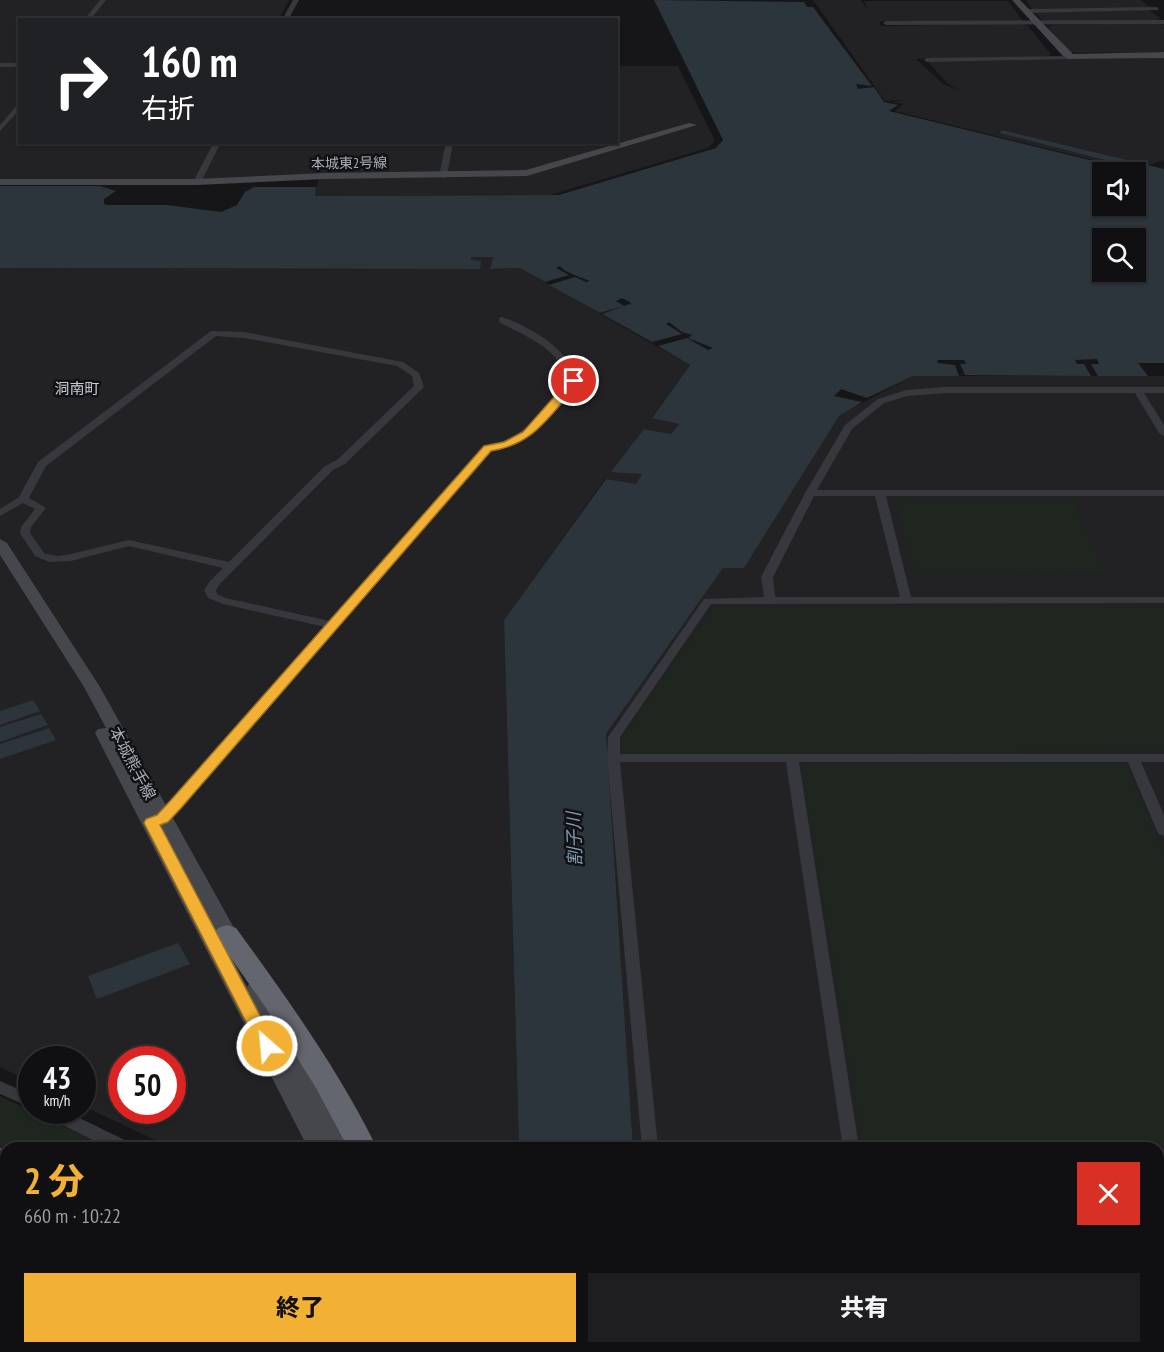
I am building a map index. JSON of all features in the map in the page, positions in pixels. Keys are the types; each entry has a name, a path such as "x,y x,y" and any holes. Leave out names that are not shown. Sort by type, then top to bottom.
{"highway":[{"path":"227,934 273,998 326,1080 360,1142"}],"main road":[{"path":"1016,0 1066,54 1072,57 1164,55"},
{"name":"本城東2号線","path":"0,182 197,182 325,176 527,173 692,125"},
{"name":"本城熊手線","path":"0,543 92,687 317,1142"},
{"name":"本城熊手線","path":"0,560 81,689 227,934 336,1142"}],"street":[{"path":"89,18 103,0"},
{"path":"286,18 296,0"},
{"path":"1148,0 1164,17"},
{"path":"1026,10 1156,9"},
{"path":"886,24 1164,22"},
{"path":"927,60 1072,57"},
{"path":"0,65 18,65"},
{"path":"0,129 18,106"},
{"path":"197,182 217,144"},
{"path":"443,176 450,144"},
{"path":"157,820 488,448 507,445 527,434 574,381 571,370 555,348 502,320"},
{"path":"0,513 23,499 42,464 213,333 244,335 400,364 416,375 419,387 341,462 329,468 214,583 210,590 212,596 223,601 332,626"},
{"path":"770,600 767,577 810,493 848,427 881,401 906,393 945,390 1164,390"},
{"path":"1138,390 1164,434"},
{"path":"810,493 1164,493"},
{"path":"880,494 906,600"},
{"path":"23,499 41,508 26,527 25,533 40,555 49,558 75,557 112,545 129,543 231,566"},
{"path":"649,1142 613,758 614,737 708,601 1164,600"},
{"path":"613,758 1164,758"},
{"path":"792,758 850,1142"},
{"path":"1133,758 1164,831"},
{"path":"0,1087 18,1095"},
{"path":"76,1124 113,1142"}],"shaded area":[{"path":"0,0 289,0 280,18 18,18 18,144 618,144 618,66 678,66 715,141 708,148 550,195 314,196 320,175 194,180 0,180"},
{"path":"813,0 861,0 868,11 864,1 1008,1 1023,21 879,21 881,26 1020,24 1028,26 1051,54 1047,57 916,59 943,84 960,90 947,83 927,61 1164,58 1164,160 1146,166 1146,162 1101,162 894,111 904,104 891,102 905,100 885,101"},
{"path":"1141,0 1150,8 1032,9 1026,1"},
{"path":"1149,10 1160,18 1156,21 1050,22 1042,20 1035,12"},
{"path":"1159,23 1164,25 1164,52 1076,53 1069,51 1048,27 1053,25"},
{"path":"471,257 493,257 490,269 520,268 690,365 652,417 679,423 671,434 644,429 617,471 643,474 636,484 605,479 504,620 519,1142 159,1142 121,1124 186,1124 186,1046 108,1046 108,1118 96,1112 96,1046 18,1046 18,1076 0,1067 0,268 479,269 471,261"},
{"path":"913,376 1164,376 1164,1142 633,1142 606,734 723,568 744,568 839,415"},
{"path":"894,499 1073,499 1106,573 915,575"},
{"path":"713,608 1164,608 1164,751 620,755 621,737"},
{"path":"801,764 1127,764 1164,856 1164,1142 862,1142"},
{"path":"0,1096 18,1105 18,1124 59,1124 97,1142 0,1142"}],"water":[{"name":"割子川","path":"654,0 804,2 807,7 813,7 872,86 856,84 858,89 874,87 884,102 898,105 889,111 1097,162 1092,162 1092,216 1146,216 1146,165 1164,169 1164,363 1138,363 1148,376 1098,376 1091,364 1099,364 1097,359 1075,360 1077,364 1084,364 1091,376 965,375 960,364 966,364 964,360 937,360 938,363 955,365 959,376 913,376 867,398 841,389 834,396 862,402 839,416 744,568 723,568 606,734 633,1142 519,1142 504,620 606,479 636,484 642,474 611,472 644,429 671,434 679,424 652,418 690,365 658,346 687,338 708,350 713,348 688,338 692,335 682,332 669,322 666,324 682,334 652,342 602,314 623,306 600,313 549,285 575,277 586,282 590,281 569,273 560,266 556,268 569,275 545,282 520,268 490,269 493,257 471,257 471,260 481,261 480,269 0,268 0,186 100,186 116,191 104,199 104,204 107,205 167,205 221,212 237,205 245,192 254,187 316,187 315,196 559,195 716,148 723,140","holes":["622,298 632,303 624,306 616,301"]},
{"path":"1001,130 1135,162 1113,162 1000,133"},
{"path":"33,700 40,711 0,725 0,711"},
{"path":"41,714 48,725 0,742 0,727"},
{"path":"49,728 56,740 0,759 0,744"},
{"path":"178,943 190,964 97,999 88,976"}],"district":[{"name":"洞南町","path":"77,388"}],"route":[{"path":"267,1046 151,823 162,818 177,804 488,448 507,445 521,439 574,381"}]}
